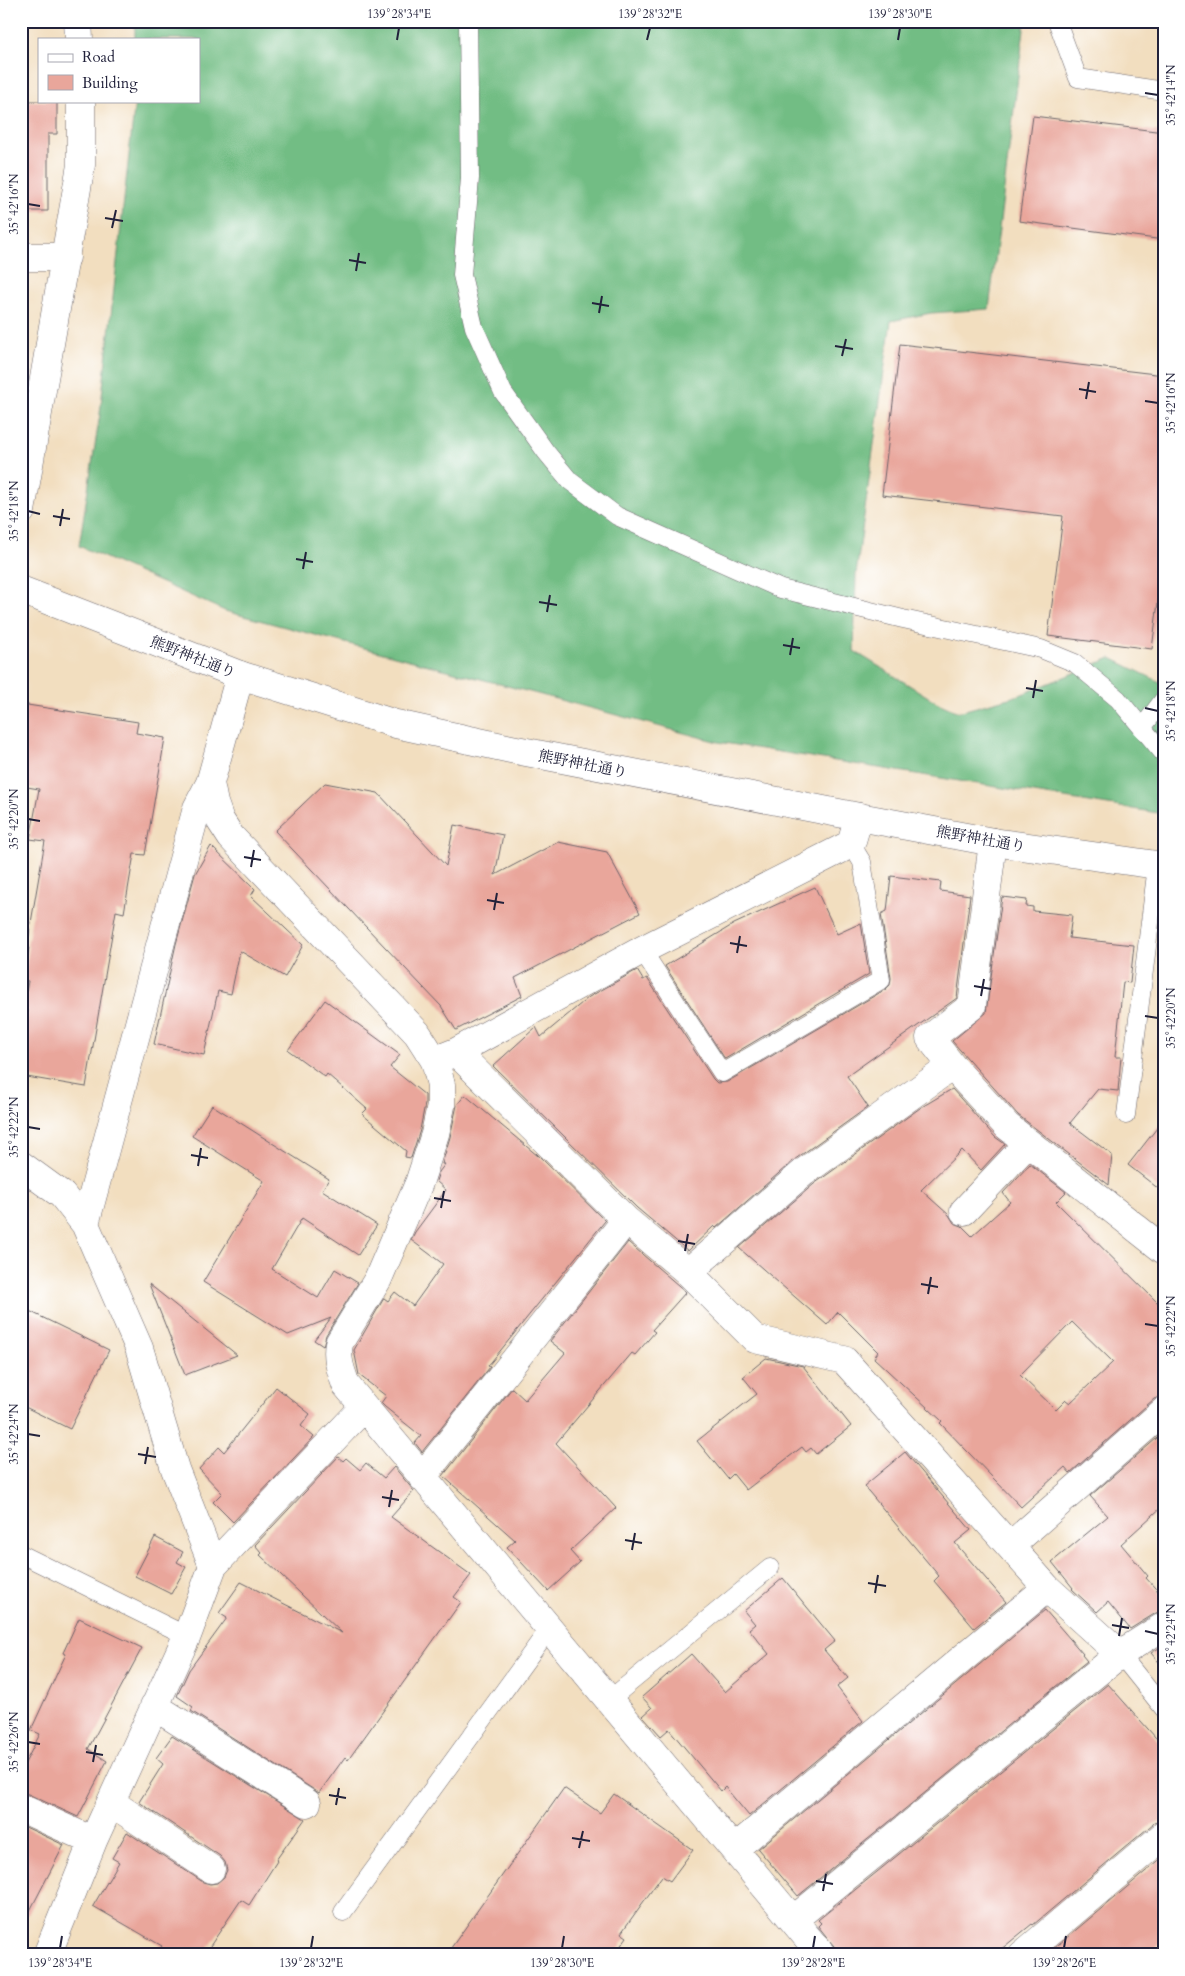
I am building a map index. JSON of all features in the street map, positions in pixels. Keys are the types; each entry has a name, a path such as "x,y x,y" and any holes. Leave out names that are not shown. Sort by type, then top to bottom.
{"street":[{"path":"78,21 79,38"},
{"path":"21,511 81,165 81,102"},
{"path":"21,257 66,257"},
{"name":"熊野神社通り","path":"21,590 240,675 396,724 511,750 859,818 994,842 1160,866"},
{"path":"85,1224 197,808 210,783 240,675"},
{"path":"210,783 220,820 231,837 416,1033 446,1056 626,1220 688,1272 755,1339 844,1360 1047,1588 1120,1654"},
{"path":"446,1056 642,950 851,844 859,818"},
{"path":"994,842 972,1006 930,1038 952,1066 1007,1126 1164,1250"},
{"path":"446,1056 441,1085 441,1106 435,1134 420,1183 378,1279 339,1343 337,1351 339,1366 346,1385 822,1955"},
{"path":"688,1272 804,1172 952,1066"},
{"path":"964,1211 1028,1143"},
{"path":"21,1165 62,1195 85,1224 139,1348 175,1469 213,1566"},
{"path":"422,1477 626,1220"},
{"path":"47,1955 93,1841 187,1636 213,1566 364,1407"},
{"path":"1010,1546 1164,1410"},
{"path":"734,1849 1047,1588"},
{"path":"793,1920 1120,1654 1164,1626"},
{"path":"154,1706 307,1803"},
{"path":"112,1803 211,1869"},
{"path":"21,1808 93,1841"},
{"path":"1022,1955 1164,1835"}],"lane":[{"path":"468,21 470,178 462,275 474,327 504,392 546,452 570,481 618,516 781,589 903,619 1041,649 1075,663 1118,699 1164,754"},
{"path":"1057,21 1078,78 1164,91"},
{"path":"1142,728 1164,699"},
{"path":"642,950 722,1073 881,980 862,862 851,844"},
{"path":"1126,1115 1160,866"},
{"path":"21,1554 187,1636"},
{"path":"609,1700 770,1568"},
{"path":"343,1912 549,1630"},
{"path":"1120,1654 1164,1708"}],"green space":[{"path":"135,21 1025,21 989,309 931,313 891,321 856,574 854,651 938,703 958,712 1020,695 1111,658 1164,684 1164,814 718,742 225,611 79,546 100,414 135,102 200,102 200,38 135,38"}],"building":[{"path":"21,101 57,102 57,134 48,134 48,211 21,211"},
{"path":"1033,116 1164,132 1164,240 1019,221"},
{"path":"900,344 1164,375 1164,556 1152,649 1048,636 1063,516 882,495"},
{"path":"21,704 138,722 136,733 165,738 145,855 134,854 124,913 116,911 86,1087 21,1076 21,1053 28,1010 23,1010 28,981 24,980 29,947 27,946 45,841 30,839 39,789 21,786"},
{"path":"325,783 378,793 446,866 454,825 503,835 495,875 558,842 607,852 640,913 515,978 522,996 456,1030 441,1006 275,831"},
{"path":"211,846 255,889 251,896 303,945 285,977 240,951 231,994 218,991 204,1055 154,1044 176,944 195,874"},
{"path":"891,876 941,882 940,891 970,895 957,998 847,1076 868,1107 794,1160 716,1228 714,1226 688,1251 637,1208 493,1066 536,1027 541,1037 589,997 637,970 643,980 647,978 713,1079 717,1083 727,1082 890,985 891,978 881,914 887,911"},
{"path":"815,887 837,934 861,923 869,974 725,1059 665,966 734,924"},
{"path":"1002,897 1027,900 1026,906 1033,907 1033,911 1072,915 1069,938 1134,945 1130,983 1123,982 1115,1057 1121,1057 1118,1091 1098,1089 1070,1123 1112,1155 1109,1185 1018,1115 952,1041 986,1013"},
{"path":"325,1000 400,1055 390,1067 425,1095 420,1130 411,1158 405,1157 406,1151 362,1114 367,1109 327,1074 325,1077 288,1050"},
{"path":"952,1089 995,1137 1005,1144 981,1170 962,1150 921,1190 949,1215 954,1223 962,1226 972,1236 1010,1202 1003,1193 1030,1164 1066,1192 1056,1202 1164,1309 1164,1396 1154,1399 1070,1473 1065,1467 1021,1507 940,1423 942,1421 874,1358 878,1352 838,1312 827,1325 739,1248 814,1184 920,1108","holes":["1072,1322 1113,1362 1070,1403 1066,1400 1056,1410 1020,1375"]},
{"path":"465,1095 538,1156 536,1153 605,1221 488,1366 490,1367 422,1452 415,1443 421,1436 385,1407 381,1403 386,1396 359,1375 354,1350 384,1298 388,1301 395,1292 413,1306 443,1264 411,1240 446,1190 436,1181 439,1172 445,1164 442,1164 457,1105"},
{"path":"212,1105 329,1179 322,1190 377,1225 358,1255 302,1218 272,1269 318,1298 335,1269 358,1283 326,1335 323,1346 314,1340 331,1318 288,1335 203,1282 264,1181 192,1136"},
{"path":"1164,1119 1164,1193 1128,1165"},
{"path":"628,1242 686,1292 652,1330 655,1332 635,1355 632,1353 556,1443 616,1508 570,1551 580,1562 548,1591 507,1547 515,1540 443,1476 512,1388 525,1400 565,1353 550,1341"},
{"path":"149,1284 237,1355 185,1375"},
{"path":"21,1307 109,1350 70,1429 21,1405"},
{"path":"766,1358 803,1366 851,1426 816,1454 811,1448 806,1452 802,1447 746,1490 733,1474 728,1479 697,1441 757,1394 743,1377"},
{"path":"276,1387 310,1414 301,1426 314,1437 233,1522 213,1502 222,1493 199,1469 219,1447 224,1452"},
{"path":"1164,1432 1164,1505 1121,1544 1148,1576 1146,1578 1164,1598 1164,1610 1130,1629 1108,1602 1097,1612 1072,1589 1052,1562 1108,1516 1090,1496"},
{"path":"905,1452 971,1530 955,1543 1006,1602 974,1628 934,1581 939,1576 864,1486"},
{"path":"338,1457 343,1461 346,1458 360,1470 366,1463 384,1478 394,1467 414,1491 391,1517 471,1575 454,1597 461,1602 348,1760 345,1757 319,1793 191,1711 193,1707 177,1696 189,1670 227,1618 219,1613 241,1582 342,1633 260,1555 262,1553 255,1545"},
{"path":"155,1537 183,1552 177,1562 186,1567 171,1594 135,1576"},
{"path":"783,1578 835,1641 824,1650 848,1678 837,1687 863,1721 749,1816 725,1787 721,1791 669,1729 661,1736 643,1716 652,1708 642,1697 691,1654 725,1692 769,1654 749,1629 755,1624 744,1611"},
{"path":"1045,1610 1087,1661 798,1896 758,1849"},
{"path":"79,1618 142,1648 88,1749 107,1761 78,1817 28,1794 21,1793 21,1771 40,1734 31,1730 66,1654 63,1653"},
{"path":"1164,1645 1164,1668 1151,1653"},
{"path":"1108,1684 1164,1747 1164,1820 1154,1823 1033,1925 994,1955 841,1955 818,1926 821,1923 818,1920"},
{"path":"172,1736 305,1819 276,1860 249,1905 241,1900 204,1955 156,1955 162,1946 93,1906 119,1862 112,1858 127,1832 203,1882 217,1883 224,1877 227,1870 225,1862 220,1856 139,1802 163,1764 156,1758"},
{"path":"564,1788 600,1813 614,1794 693,1850 670,1881 662,1876 621,1933 627,1937 614,1955 446,1955"},
{"path":"21,1825 64,1845 21,1928"},
{"path":"1164,1856 1164,1941 1148,1955 1055,1955 1052,1950"}]}
